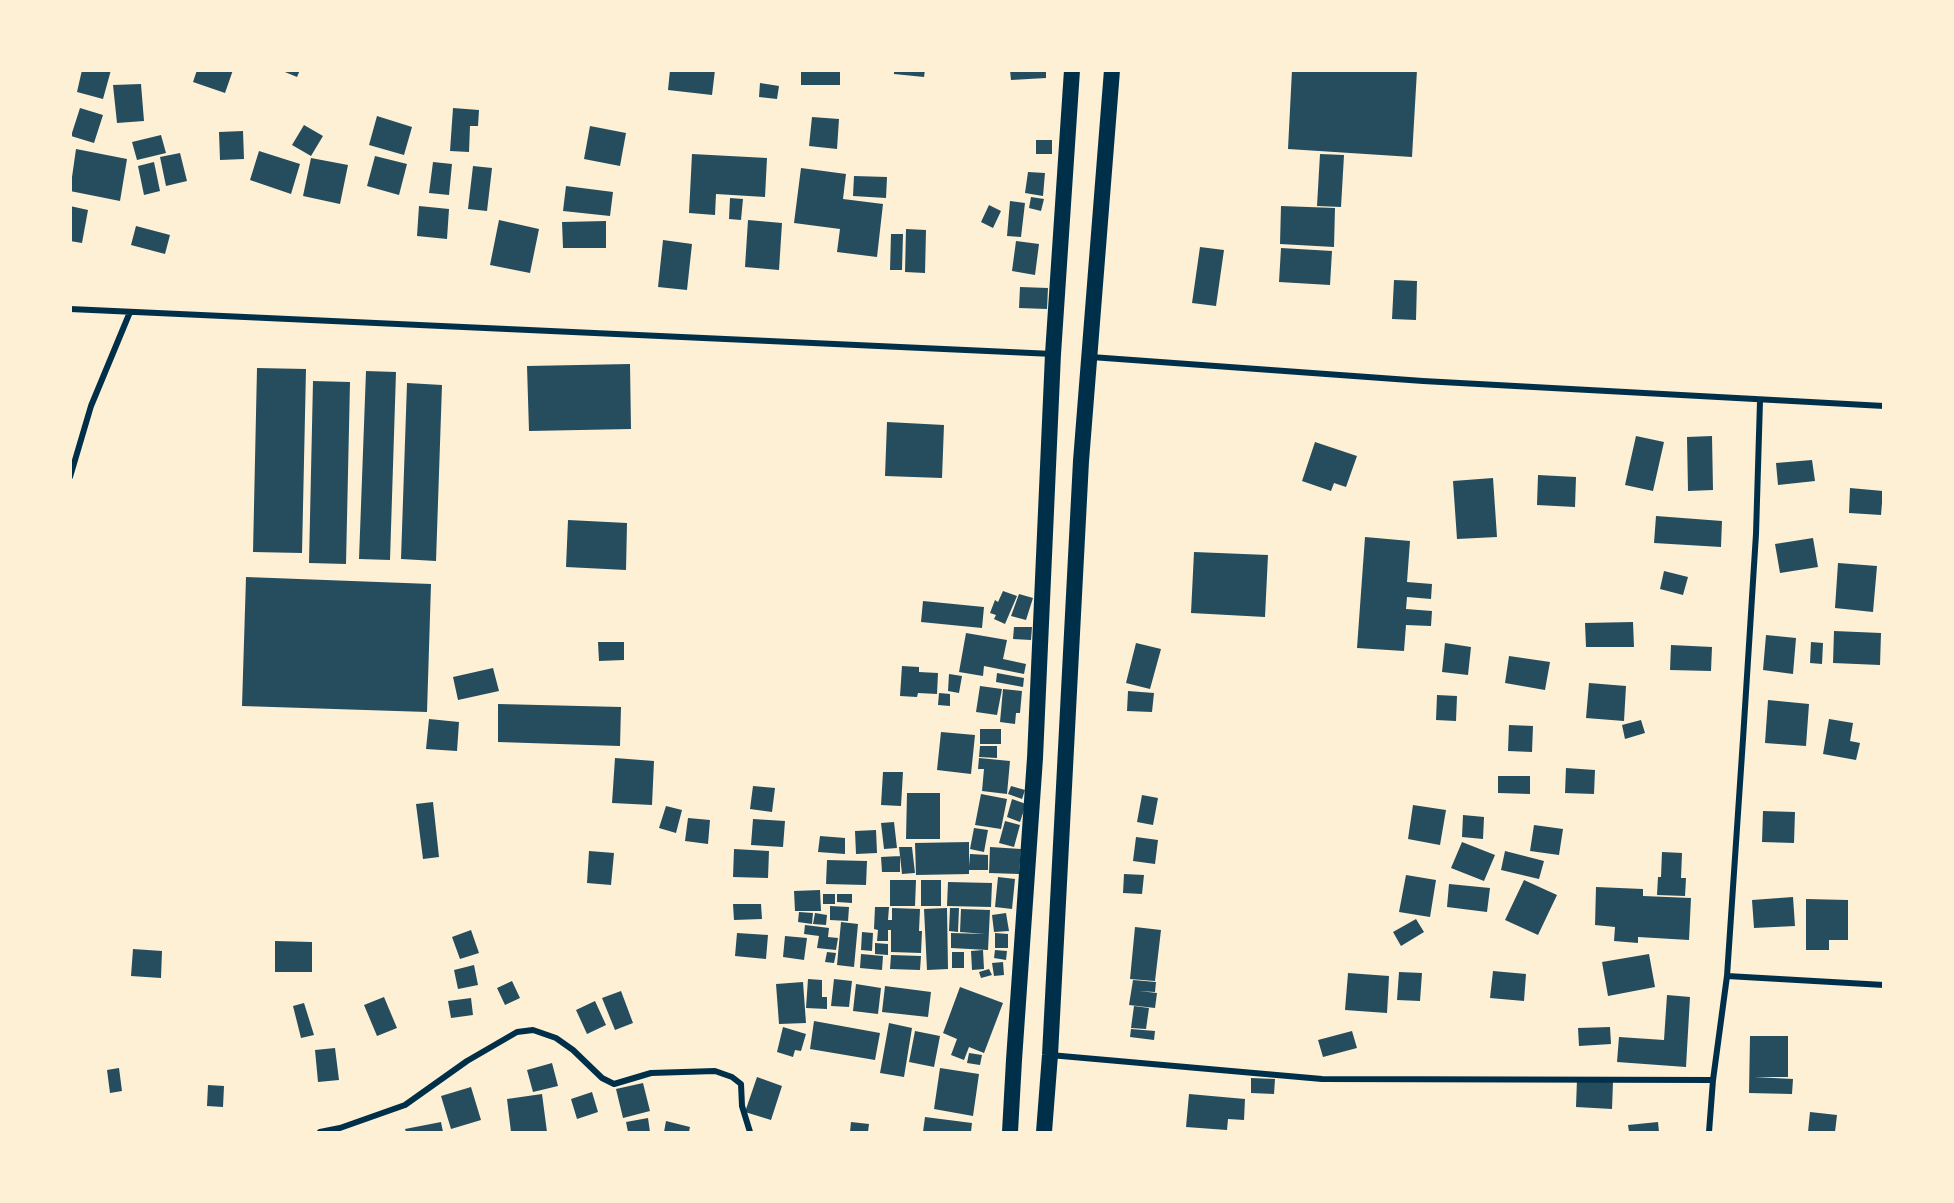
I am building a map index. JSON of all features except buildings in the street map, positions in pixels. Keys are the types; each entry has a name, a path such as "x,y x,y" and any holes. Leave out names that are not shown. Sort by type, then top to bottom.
{"highway":[{"path":"1010,1132 1035,758 1053,354 1072,70"},
{"path":"1044,1132 1081,461 1112,70"}],"street":[{"path":"70,309 1053,354"},
{"path":"70,477 91,406 130,312"},
{"path":"1090,357 1423,381 1884,406"},
{"path":"1709,1132 1726,976 1755,546 1760,400"},
{"path":"1726,976 1884,985"},
{"path":"320,1132 340,1128 405,1105 467,1061 517,1032 533,1030 556,1038 573,1050 602,1078 614,1084 651,1073 715,1071 732,1077 741,1084 742,1106 750,1132"},
{"path":"1050,1055 1322,1079 1713,1080"}]}
